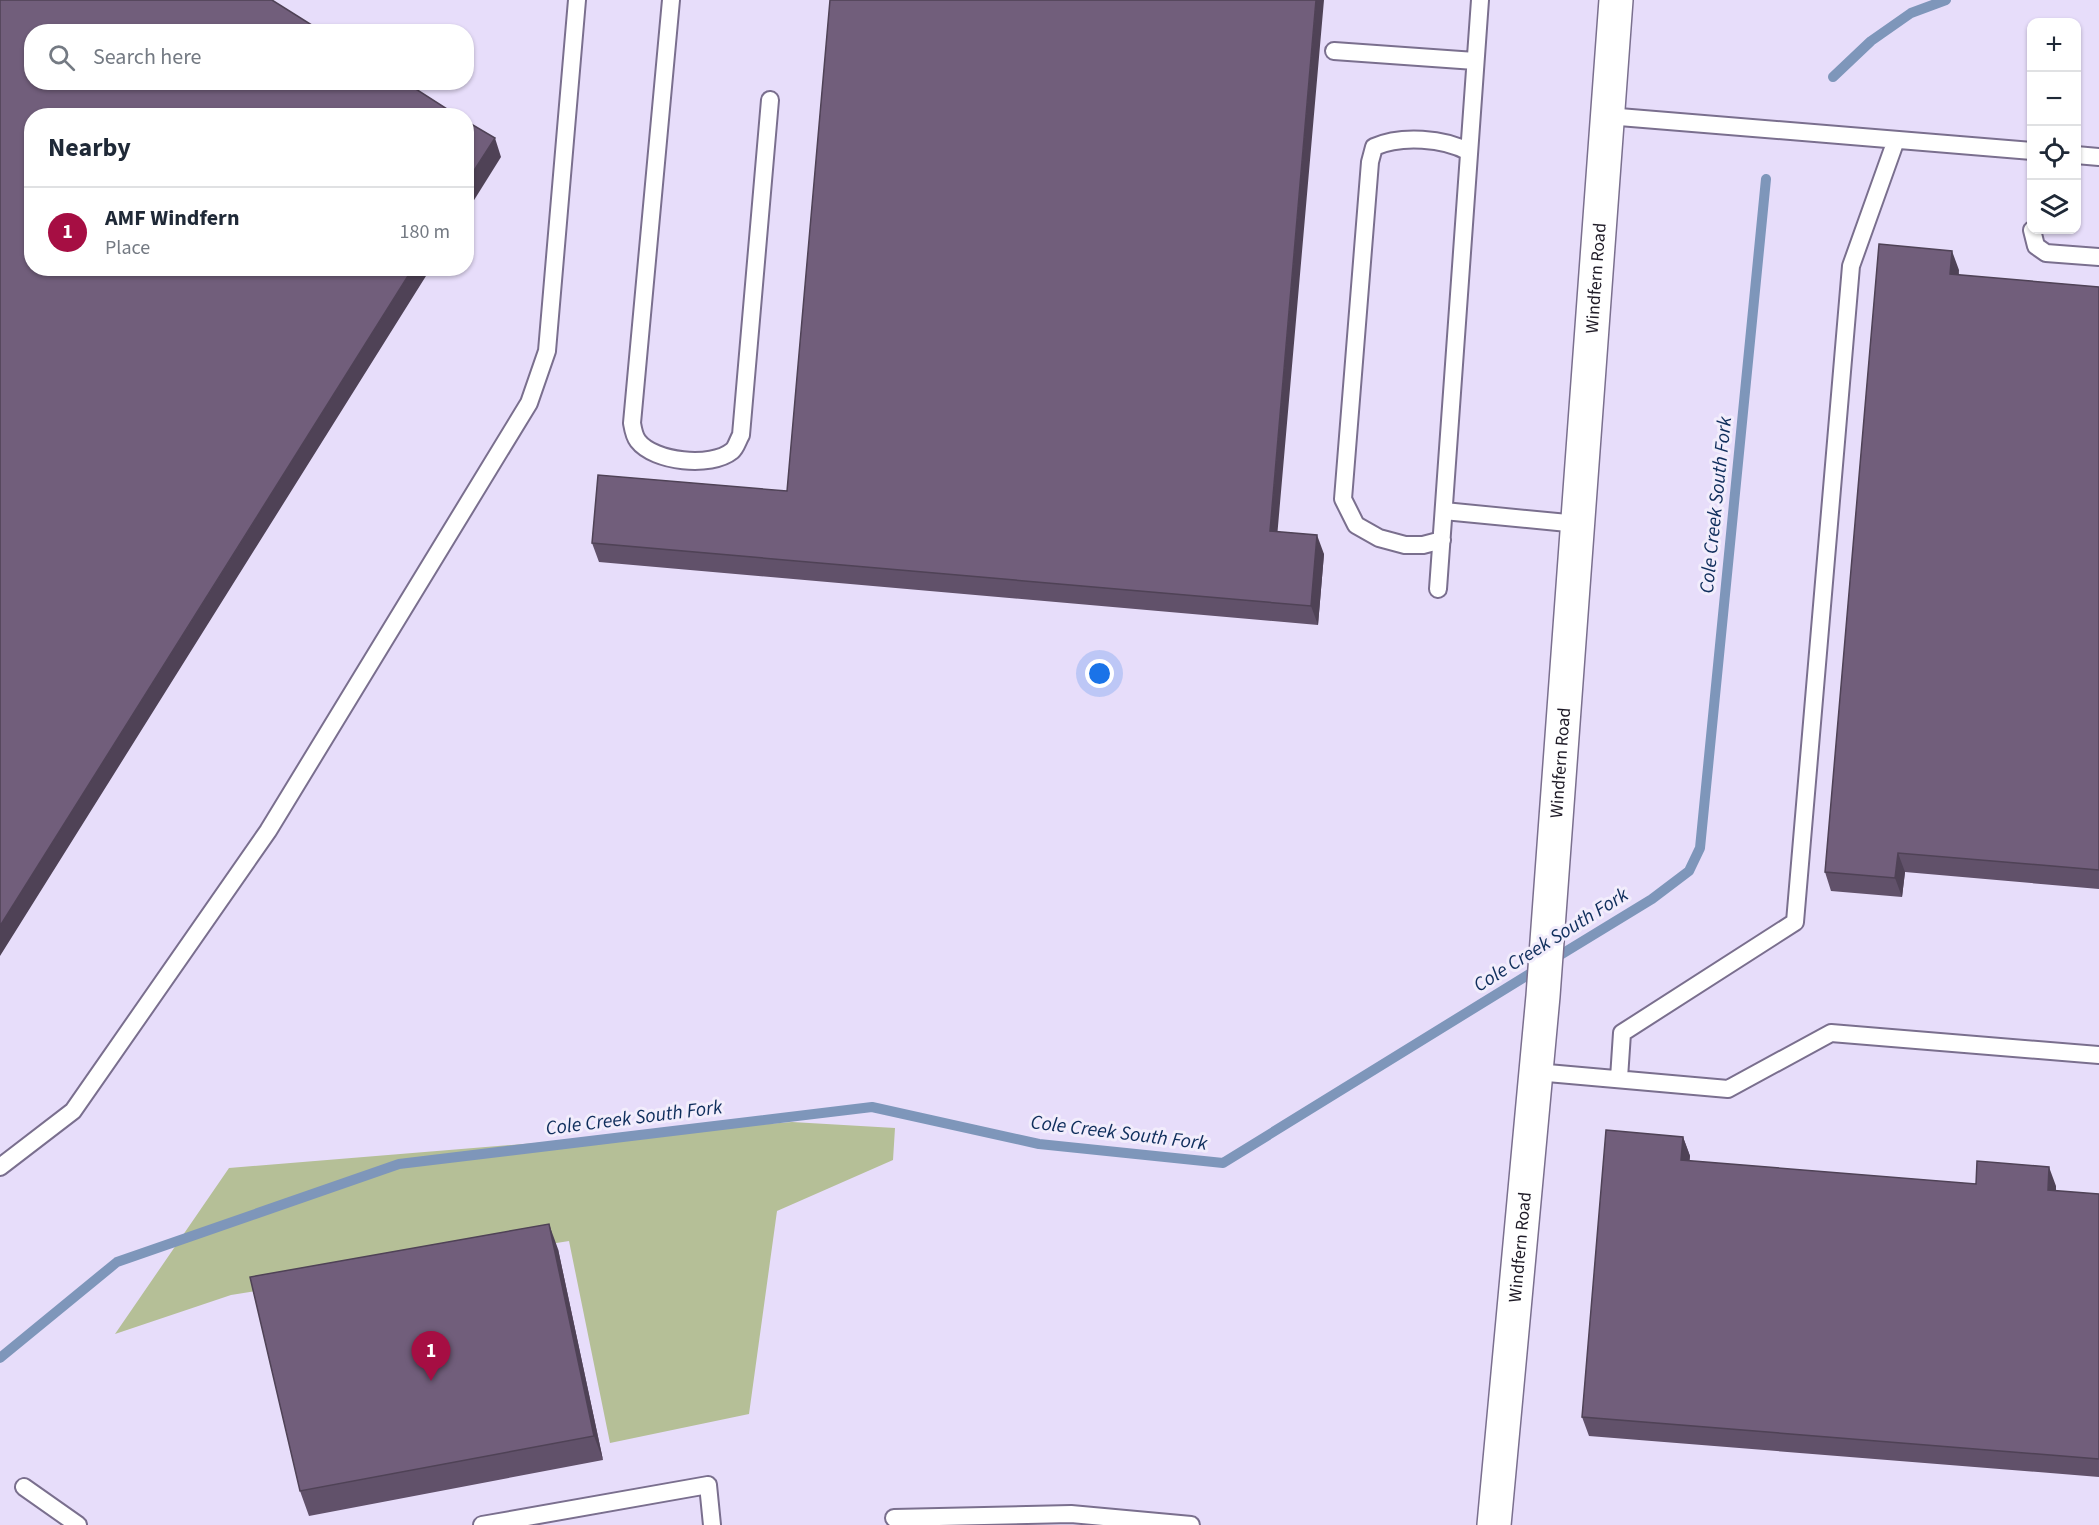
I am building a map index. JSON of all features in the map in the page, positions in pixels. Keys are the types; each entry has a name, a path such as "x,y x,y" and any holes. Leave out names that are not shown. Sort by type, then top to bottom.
{"street":[{"name":"Windfern Road","path":"1494,1525 1544,996 1616,0"}],"lane":[{"path":"0,1167 73,1111 268,831 529,403 547,351 577,0"},
{"path":"671,0 632,423 633,431 639,442 648,449 669,457 699,462 717,460 734,450 741,435 770,100"},
{"path":"1438,589 1480,0"},
{"path":"1334,51 1475,61"},
{"path":"1607,116 2027,151"},
{"path":"1619,1078 1622,1033 1795,922 1851,266 1896,140"},
{"path":"1442,540 1423,545 1405,545 1379,538 1356,525 1343,499 1370,162 1374,147 1397,141 1443,141 1455,144 1469,152"},
{"path":"2081,155 2099,157"},
{"path":"2033,234 2036,246 2046,253 2099,257"},
{"path":"1444,511 1578,524"},
{"path":"1536,1072 1728,1089 1831,1033 2099,1055"},
{"path":"482,1525 708,1485 712,1525"},
{"path":"24,1487 78,1525"},
{"path":"894,1518 1071,1514 1191,1525"}],"green space":[{"path":"792,1122 895,1128 893,1160 777,1211 749,1414 610,1443 569,1241 231,1295 115,1334 229,1168"}],"building":[{"path":"0,0 272,0 310,24 24,24 24,90 417,90 446,108 24,108 24,276 408,276 0,926"},
{"path":"830,0 1316,0 1270,531 1317,535 1311,606 592,543 598,475 787,491"},
{"path":"474,126 495,138 474,171"},
{"path":"1879,244 1952,251 1950,274 2099,287 2099,870 1898,853 1895,878 1825,872"},
{"path":"1606,1130 1683,1137 1681,1160 1976,1184 1977,1161 2049,1167 2048,1190 2099,1194 2099,1459 1582,1417"},
{"path":"549,1224 594,1436 300,1491 250,1277"}],"waterway":[{"name":"Cole Creek South Fork","path":"1833,77 1871,41 1911,13 1946,0"},
{"name":"Cole Creek South Fork","path":"1552,960 1652,899 1689,871 1700,848 1766,179"},
{"name":"Cole Creek South Fork","path":"0,1358 117,1262 399,1164 872,1107 1039,1144 1223,1163 1539,968"}],"place":[{"name":"AMF Windfern","path":"431,1381"}]}
